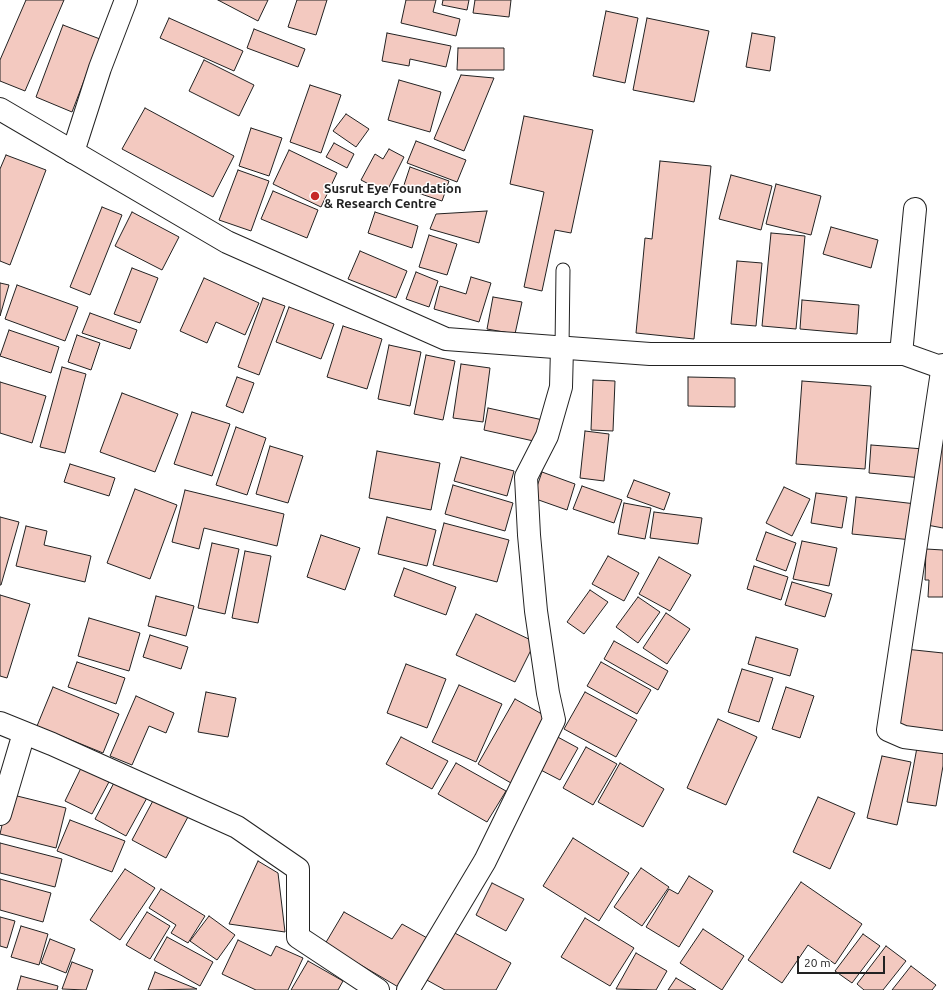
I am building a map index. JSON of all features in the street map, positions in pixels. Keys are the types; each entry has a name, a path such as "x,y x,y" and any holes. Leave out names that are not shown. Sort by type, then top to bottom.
{"street":[{"path":"73,152 100,68 126,0"},
{"path":"0,109 227,242 446,339 650,354 900,354 942,367 888,730 904,736 943,742"},
{"path":"900,354 915,209"},
{"path":"408,990 485,861 554,720 548,692 536,611 529,535 526,477 547,436 561,387 562,348"},
{"path":"0,723 237,828 298,868 298,936 378,990"},
{"path":"0,814 24,733"}],"lane":[{"path":"562,348 563,270"}],"building":[{"path":"26,0 64,0 25,91 0,81 0,60"},
{"path":"218,0 268,0 258,21"},
{"path":"297,0 327,0 316,35 288,27"},
{"path":"406,0 436,0 433,12 460,19 456,36 401,23"},
{"path":"443,0 469,0 467,10 442,5"},
{"path":"475,0 511,0 509,17 473,13"},
{"path":"606,11 638,18 625,83 593,76"},
{"path":"169,18 243,51 234,71 160,38"},
{"path":"647,18 709,31 694,102 633,90"},
{"path":"63,25 100,39 72,112 36,97"},
{"path":"254,29 305,49 298,67 247,48"},
{"path":"387,33 451,46 446,67 410,59 409,66 382,61"},
{"path":"752,33 775,37 770,71 746,67"},
{"path":"458,48 504,48 504,70 457,70"},
{"path":"204,60 254,85 239,116 189,91"},
{"path":"461,75 494,78 464,151 434,139"},
{"path":"399,80 441,92 430,132 388,120"},
{"path":"310,85 341,95 321,153 290,142"},
{"path":"145,108 234,156 213,197 122,149"},
{"path":"346,114 369,129 356,147 333,131"},
{"path":"524,116 593,130 571,233 555,230 542,291 524,287 544,192 510,184"},
{"path":"251,128 282,138 269,176 239,166"},
{"path":"416,141 466,160 457,182 407,163"},
{"path":"334,143 354,154 347,168 326,157"},
{"path":"389,149 404,157 386,193 361,180 375,154 383,159"},
{"path":"289,150 337,173 321,207 273,184"},
{"path":"6,155 46,170 10,265 0,261 0,169"},
{"path":"660,161 711,166 694,339 636,333 645,238 652,239"},
{"path":"410,167 449,181 442,201 403,188"},
{"path":"238,170 269,181 251,231 219,220"},
{"path":"731,175 772,186 761,230 719,219"},
{"path":"776,184 821,196 811,235 766,224"},
{"path":"273,191 318,210 307,238 261,219"},
{"path":"102,207 122,215 90,295 70,287"},
{"path":"487,211 479,243 430,229 436,214"},
{"path":"132,212 179,237 162,270 115,246"},
{"path":"375,212 418,226 412,248 368,233"},
{"path":"831,227 878,240 871,268 823,254"},
{"path":"771,233 805,236 796,329 762,326"},
{"path":"429,235 457,244 447,275 419,267"},
{"path":"360,251 407,271 396,298 348,279"},
{"path":"737,261 762,263 756,326 731,324"},
{"path":"132,268 158,278 140,323 114,314"},
{"path":"416,272 438,281 429,307 406,299"},
{"path":"471,277 491,283 479,322 434,309 440,286 466,294"},
{"path":"204,278 259,303 245,335 216,322 207,343 180,331"},
{"path":"0,283 9,285 0,316"},
{"path":"17,285 78,307 65,341 5,319"},
{"path":"493,297 522,302 515,334 487,329"},
{"path":"263,298 285,306 259,375 238,367"},
{"path":"802,300 859,305 857,334 800,329"},
{"path":"289,307 334,324 321,359 276,342"},
{"path":"90,313 137,330 130,349 82,333"},
{"path":"343,326 382,339 367,389 327,377"},
{"path":"9,330 59,347 51,373 0,356"},
{"path":"77,335 100,343 91,370 68,362"},
{"path":"389,345 421,352 410,406 378,399"},
{"path":"426,355 455,361 443,420 414,414"},
{"path":"461,364 490,368 483,422 453,418"},
{"path":"62,367 86,374 65,453 40,447"},
{"path":"237,377 254,383 243,413 226,406"},
{"path":"688,377 735,378 735,407 688,406"},
{"path":"593,380 615,381 613,431 591,430"},
{"path":"802,381 871,386 865,469 796,464"},
{"path":"0,382 46,396 32,443 0,433"},
{"path":"122,393 178,414 155,472 100,452"},
{"path":"488,408 543,420 538,442 484,430"},
{"path":"192,412 230,424 212,476 174,464"},
{"path":"943,413 943,528 927,525"},
{"path":"236,427 266,438 247,495 216,485"},
{"path":"585,431 609,434 604,481 580,478"},
{"path":"871,445 924,449 922,478 869,473"},
{"path":"270,446 303,456 288,503 256,494"},
{"path":"377,451 440,463 431,510 369,498"},
{"path":"461,457 514,471 507,496 454,481"},
{"path":"70,464 115,478 109,496 64,482"},
{"path":"542,472 575,484 567,510 533,498"},
{"path":"634,480 670,493 664,510 627,497"},
{"path":"453,485 513,503 505,531 445,514"},
{"path":"582,486 622,500 614,523 573,509"},
{"path":"784,487 810,499 792,536 766,523"},
{"path":"135,489 177,505 150,579 107,563"},
{"path":"185,490 284,514 277,546 204,528 199,549 172,542"},
{"path":"816,493 847,497 842,528 811,523"},
{"path":"856,497 916,504 912,540 852,534"},
{"path":"624,503 651,508 645,539 618,534"},
{"path":"654,512 702,518 698,544 650,538"},
{"path":"0,517 19,522 1,585 0,585"},
{"path":"387,517 436,530 427,566 378,554"},
{"path":"444,523 509,540 497,582 433,565"},
{"path":"26,526 47,531 44,545 91,556 85,582 16,566"},
{"path":"766,532 796,543 786,571 756,560"},
{"path":"321,535 360,548 345,590 307,577"},
{"path":"802,541 837,548 829,586 793,579"},
{"path":"212,543 239,549 225,614 198,608"},
{"path":"926,549 943,550 943,597 928,597 929,580 925,580"},
{"path":"245,551 271,556 258,623 232,618"},
{"path":"608,556 639,573 624,601 592,584"},
{"path":"659,557 691,575 670,611 639,594"},
{"path":"754,566 788,577 781,600 747,589"},
{"path":"404,568 456,587 446,615 394,596"},
{"path":"792,582 832,594 825,617 785,605"},
{"path":"590,590 608,602 584,634 567,622"},
{"path":"0,595 30,604 7,678 0,676"},
{"path":"156,596 194,606 186,636 148,626"},
{"path":"638,597 660,612 638,643 616,627"},
{"path":"666,613 690,629 667,664 643,648"},
{"path":"476,614 535,642 515,682 456,655"},
{"path":"89,618 140,633 129,671 78,656"},
{"path":"150,635 188,647 181,669 143,657"},
{"path":"756,637 798,649 790,676 748,664"},
{"path":"614,641 668,671 658,690 604,659"},
{"path":"905,649 943,653 943,734 896,729"},
{"path":"77,662 125,678 116,704 68,687"},
{"path":"601,662 651,690 637,714 587,686"},
{"path":"406,664 446,679 427,728 387,713"},
{"path":"742,669 773,678 759,722 728,712"},
{"path":"459,685 502,704 476,762 432,742"},
{"path":"53,687 119,714 103,753 37,726"},
{"path":"786,687 814,696 800,738 772,729"},
{"path":"206,692 236,698 228,737 198,732"},
{"path":"585,692 637,720 616,757 564,729"},
{"path":"136,696 174,713 166,733 149,726 132,765 110,756"},
{"path":"515,699 549,718 511,783 478,764"},
{"path":"718,719 757,737 726,805 687,788"},
{"path":"554,735 578,748 560,780 535,767"},
{"path":"401,737 448,761 432,789 386,764"},
{"path":"918,742 943,747 943,766 936,806 907,802"},
{"path":"586,747 617,764 593,805 563,788"},
{"path":"882,756 911,762 897,825 867,818"},
{"path":"456,763 506,791 487,822 438,794"},
{"path":"620,763 664,789 643,827 598,802"},
{"path":"82,766 110,780 92,814 65,801"},
{"path":"116,779 148,796 126,836 95,819"},
{"path":"9,794 66,808 56,848 0,834"},
{"path":"155,797 189,815 166,858 132,840"},
{"path":"818,797 855,813 830,869 793,852"},
{"path":"70,820 125,841 112,872 57,851"},
{"path":"573,838 629,873 599,921 543,886"},
{"path":"0,843 62,859 55,887 0,873"},
{"path":"258,861 278,873 285,932 229,924"},
{"path":"641,868 669,887 642,926 614,907"},
{"path":"125,869 155,888 120,940 90,920"},
{"path":"689,876 713,891 679,947 646,927 669,889 678,894"},
{"path":"0,879 51,893 43,922 0,910"},
{"path":"801,882 862,924 835,964 808,945 782,983 748,960"},
{"path":"492,883 524,899 506,931 476,915"},
{"path":"161,889 205,916 188,943 171,933 176,925 149,908"},
{"path":"147,912 170,926 150,959 126,945"},
{"path":"344,912 392,939 402,924 429,939 400,988 325,944"},
{"path":"209,916 235,935 217,960 190,941"},
{"path":"0,917 15,921 7,948 0,946"},
{"path":"585,918 634,948 610,986 561,957"},
{"path":"21,926 48,934 39,965 11,957"},
{"path":"703,929 744,956 722,990 680,963"},
{"path":"451,931 511,963 496,990 445,990 425,979"},
{"path":"863,934 880,946 852,983 835,971"},
{"path":"167,937 213,962 200,986 154,960"},
{"path":"50,939 75,949 66,973 41,963"},
{"path":"238,940 271,956 276,946 303,958 288,990 256,990 222,974"},
{"path":"886,946 906,961 883,990 864,990 857,984"},
{"path":"636,953 667,971 656,990 616,989"},
{"path":"308,961 343,981 338,990 291,990"},
{"path":"72,962 93,970 86,990 62,989"},
{"path":"911,966 936,985 932,990 892,990"},
{"path":"155,972 197,989 148,990"},
{"path":"21,976 58,986 57,990 17,990"},
{"path":"676,978 696,990 668,990"}],"place":[{"name":"Susrut Eye Foundation & Research Centre","path":"315,196"}]}
